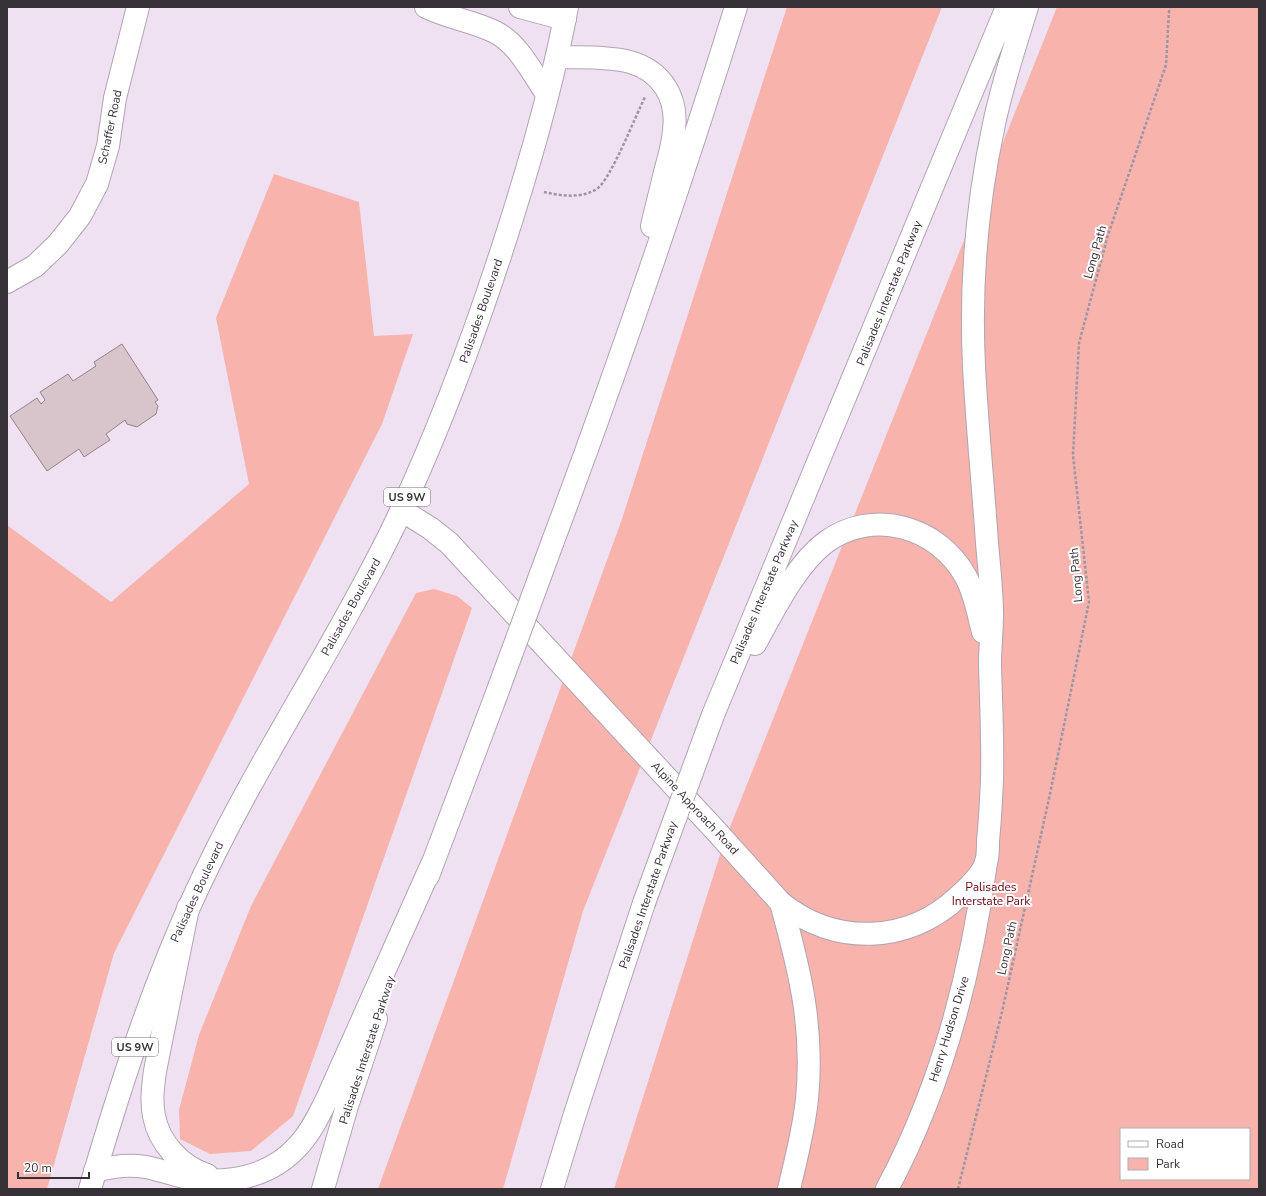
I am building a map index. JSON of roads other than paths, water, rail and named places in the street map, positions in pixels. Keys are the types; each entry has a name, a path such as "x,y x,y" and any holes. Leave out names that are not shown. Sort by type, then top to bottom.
{"main road":[{"name":"Schaffer Road","path":"7,282 35,266 58,244 80,216 97,184 108,146 115,98 138,7"},
{"path":"426,7 445,15 483,27 504,38 513,45 521,55 547,94"},
{"path":"520,7 566,13"},
{"name":"Palisades Interstate Parkway","path":"323,1189 347,1106 374,1024 433,862 554,541 614,375 671,209 736,7"},
{"name":"Palisades Interstate Parkway","path":"552,1189 644,903 713,715 1007,7"},
{"path":"990,664 992,614 974,364 974,260 979,211 994,124 1027,7"},
{"name":"Palisades Boulevard","path":"93,1180 143,1023 188,908 227,829 356,599 401,510 435,434 492,280 522,186 557,57 566,13"},
{"path":"557,57 620,60 639,65 655,74 662,82 671,99 675,117 672,143 614,375"},
{"name":"Alpine Approach Road","path":"401,510 430,528 449,543 782,903 800,972 806,1013 809,1056 805,1116 789,1189"},
{"path":"713,715 785,593 809,558 825,542 846,531 869,524 895,525 920,533 934,542 955,562 965,576 975,600 990,664"},
{"name":"Henry Hudson Drive","path":"887,1189 934,1080 954,1019 972,947 986,862 991,808 993,743 990,664"},
{"path":"93,1180 112,1166 134,1165 157,1169 197,1180 227,1181 250,1176 272,1167 290,1154 307,1134 327,1099 433,862"},
{"path":"782,903 802,917 821,926 846,933 885,933 913,925 946,908 965,891 986,862"},
{"path":"188,908 156,1071 153,1089 153,1116 157,1130 163,1141 171,1152 180,1160 203,1174 227,1181"}],"park label":[{"name":"Palisades Interstate Park","path":"991,894"}]}
